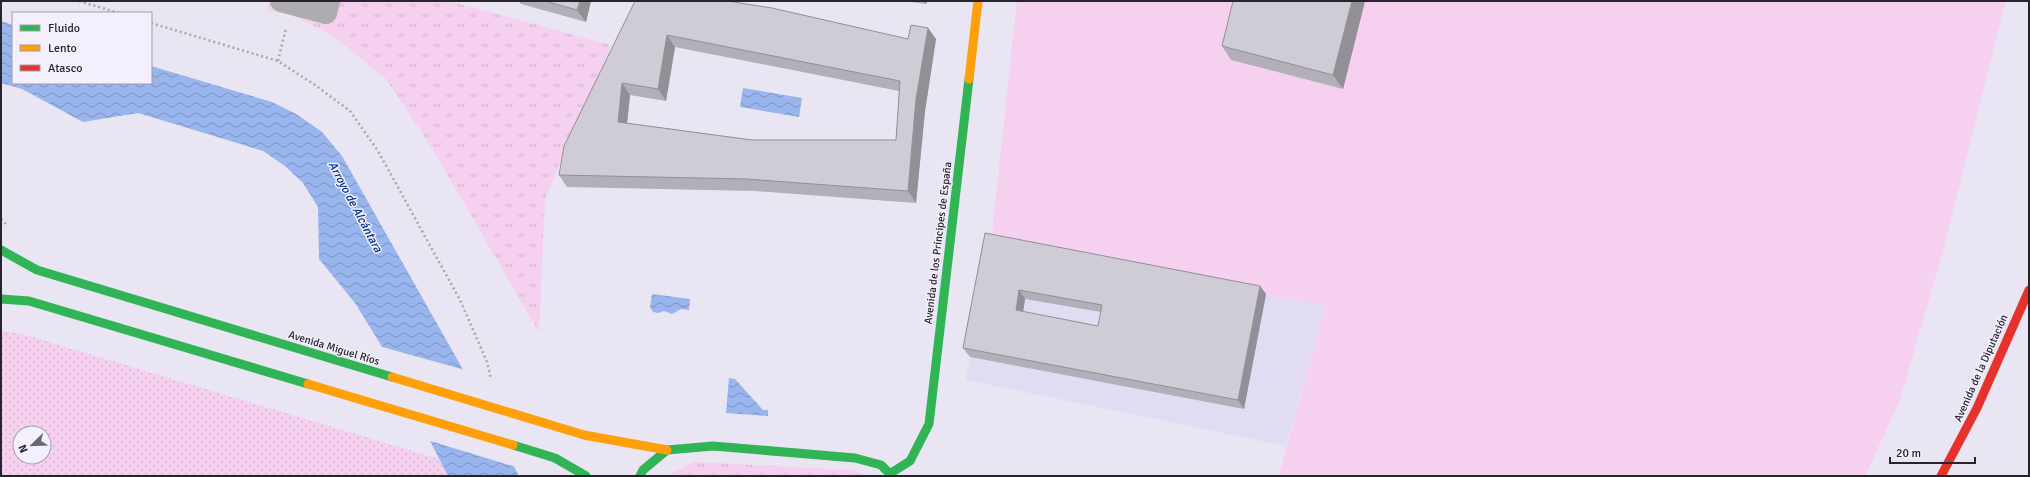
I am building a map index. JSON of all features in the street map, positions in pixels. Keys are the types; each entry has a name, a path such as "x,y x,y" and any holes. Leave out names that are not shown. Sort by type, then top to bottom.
{"street":[{"path":"287,3 326,13 329,1"},
{"name":"Avenida de los Príncipes de España","path":"892,474 910,461 929,424 978,1"},
{"name":"Avenida Miguel Ríos","path":"1,250 37,270 397,380 584,435 667,450 713,446 855,458 878,463 892,474"},
{"name":"Avenida de la Diputación","path":"1941,476 1956,451 1985,391 2029,290"},
{"path":"1,299 29,301 414,413 555,458 586,476"},
{"path":"640,476 643,470 667,450"}],"path":[{"path":"79,1 116,12"},
{"path":"278,61 287,3"},
{"path":"152,23 278,61 315,85 350,111 378,151 460,300 488,362 498,409"}],"shaded area":[{"path":"991,242 1325,306 1286,446 966,380"}],"green space":[{"path":"270,1 449,1 611,45 545,199 539,332 430,145 386,79 332,35 290,14 267,11"},
{"path":"1017,1 2006,1 1941,258 1899,403 1865,476 1279,476 1325,306 991,242"},
{"path":"1,331 22,334 439,459 448,476 1,476"},
{"path":"693,462 852,470 868,476 667,476"}],"water":[{"name":"Arroyo de Alcántara","path":"1,21 12,25 12,84 152,84 152,66 272,102 296,114 322,132 342,156 461,366 519,476 448,476 381,345 355,303 319,259 318,207 303,183 285,166 263,151 138,113 83,122 22,89 1,83"},
{"path":"743,88 802,98 799,117 740,107"},
{"path":"652,294 690,299 689,310 681,309 672,314 664,311 658,313 653,312 650,307"},
{"path":"729,378 735,379 763,410 768,410 768,416 726,413"}],"pier":[{"path":"379,346 465,370 516,467 427,440"}],"building":[{"path":"545,1 580,1 577,10"},
{"path":"635,1 727,1 772,8 908,39 911,25 928,28 916,99 908,191 746,179 559,175 564,146","holes":["667,35 900,81 896,140 752,140 618,122 622,83 658,89"]},
{"path":"1233,1 1352,1 1333,75 1222,46"},
{"path":"985,233 1260,286 1238,400 963,348","holes":["1019,290 1102,305 1098,326 1016,310"]}],"traffic: fast":[{"path":"891,473 910,461 929,424 969,79"},
{"path":"1,250 37,270 392,377"},
{"path":"1,299 29,301 308,384"},
{"path":"513,445 555,458 586,476"},
{"path":"640,476 643,470 667,450 713,446 855,458 881,465 892,476"}],"traffic: slow":[{"path":"969,79 978,1"},
{"path":"392,377 584,435 667,450"},
{"path":"308,384 513,445"}],"traffic: jam":[{"path":"1941,476 1977,408 2029,290"}]}
